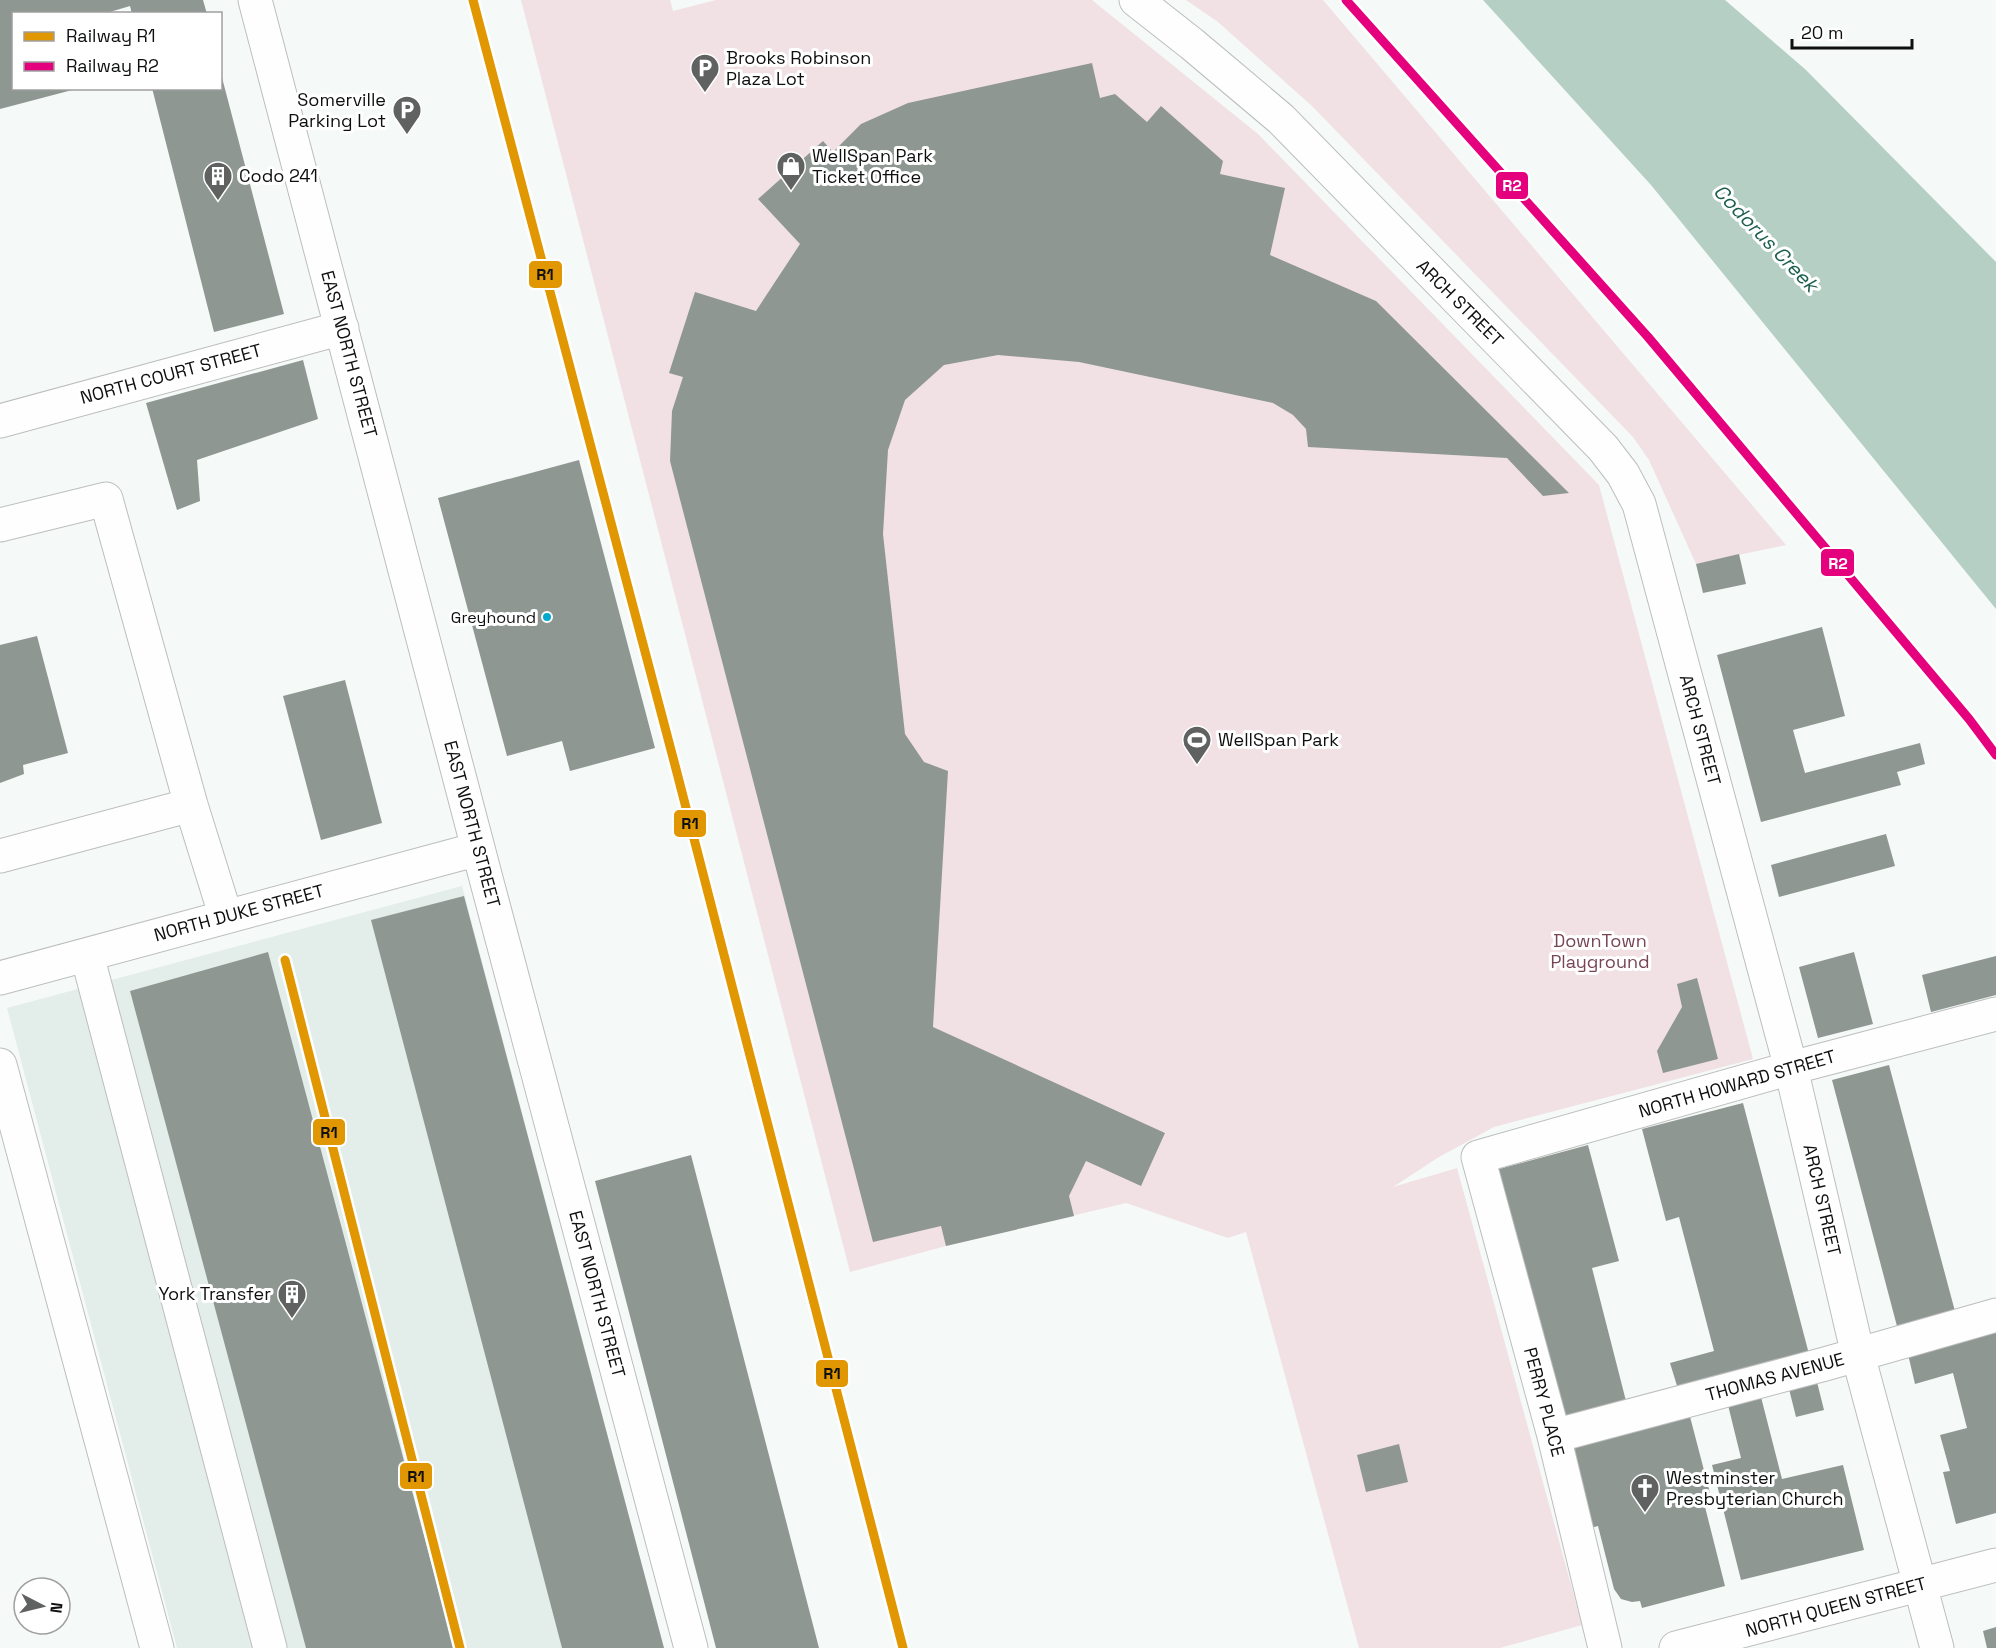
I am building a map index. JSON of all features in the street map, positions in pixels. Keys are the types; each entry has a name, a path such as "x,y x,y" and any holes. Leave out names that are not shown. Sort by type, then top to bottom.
{"street":[{"name":"EAST NORTH STREET","path":"255,0 478,849 692,1648"},
{"name":"ARCH STREET","path":"1136,0 1281,119 1603,448 1623,474 1639,504 1791,1068 1858,1355 1937,1648"},
{"name":"NORTH COURT STREET","path":"0,421 342,328"},
{"path":"0,525 106,499 191,805 226,917"},
{"path":"0,856 191,805"},
{"name":"NORTH DUKE STREET","path":"0,978 478,849"},
{"path":"87,955 270,1648"},
{"name":"NORTH HOWARD STREET","path":"1478,1157 1791,1068 1996,1014"},
{"path":"0,1065 157,1648"},
{"name":"PERRY PLACE","path":"1478,1157 1554,1436 1605,1648"},
{"name":"THOMAS AVENUE","path":"1554,1436 1996,1316"},
{"name":"NORTH QUEEN STREET","path":"1676,1648 1996,1565"}],"shaded area":[{"path":"462,886 664,1648 177,1648 7,1008"}],"green space":[{"name":"WellSpan Park","path":"521,0 670,0 673,11 716,0 1092,0 1258,134 1599,485 1753,1059 1494,1127 1439,1157 1393,1187 1457,1168 1582,1625 1500,1648 1359,1648 1246,1232 1228,1238 1126,1203 946,1246 850,1272"},
{"path":"1186,0 1323,0 1786,545 1696,564 1649,460 1633,437 1312,106 1218,22"}],"water":[{"name":"Codorus Creek","path":"1483,0 1725,0 1806,70 1996,262 1996,609 1651,185"}],"building":[{"path":"0,0 203,0 206,12 132,12 130,6 110,12 12,12 12,90 72,90 0,109"},
{"path":"1092,63 1100,98 1115,94 1147,122 1161,106 1223,161 1220,174 1285,188 1270,255 1376,301 1569,493 1543,496 1507,458 1308,447 1306,429 1293,415 1273,403 1079,362 998,355 944,365 905,400 888,450 883,534 905,734 924,762 948,771 933,1027 1165,1133 1141,1186 1086,1161 1069,1196 1074,1216 946,1246 941,1226 873,1242 670,461 672,411 683,377 669,373 695,292 756,311 800,244 758,199 823,141 833,152 861,124 908,103"},
{"name":"Codo 241","path":"222,78 284,314 214,332 153,90 222,90"},
{"path":"303,360 318,419 197,460 200,501 177,510 146,403"},
{"name":"Greyhound","path":"579,460 655,748 570,771 562,741 507,756 438,498"},
{"path":"1739,554 1746,584 1703,593 1696,564"},
{"path":"1822,627 1845,716 1793,730 1805,773 1920,743 1925,764 1897,772 1901,785 1761,822 1717,655"},
{"path":"37,636 68,753 23,765 24,774 0,783 0,645"},
{"path":"345,680 382,823 321,840 283,696"},
{"path":"1886,834 1895,866 1779,897 1771,865"},
{"path":"464,896 664,1648 562,1648 371,920"},
{"name":"York Transfer","path":"268,952 454,1648 306,1648 130,991"},
{"path":"1854,952 1873,1024 1818,1038 1799,967"},
{"path":"1996,956 1996,995 1931,1012 1922,975"},
{"path":"1697,978 1718,1059 1663,1073 1657,1051 1682,1007 1677,984"},
{"path":"1889,1065 1956,1315 1898,1330 1832,1080"},
{"path":"1743,1103 1809,1354 1678,1389 1670,1363 1714,1351 1679,1217 1666,1221 1642,1129"},
{"path":"1588,1145 1619,1261 1592,1268 1626,1401 1560,1419 1495,1170"},
{"path":"691,1155 819,1648 716,1648 595,1181"},
{"path":"1996,1326 1996,1513 1956,1524 1943,1472 1950,1471 1940,1435 1967,1428 1953,1373 1915,1384 1907,1350"},
{"path":"1815,1374 1824,1410 1796,1417 1787,1381"},
{"path":"1761,1397 1782,1479 1843,1465 1864,1550 1741,1580 1712,1465 1741,1458 1728,1405"},
{"name":"Westminster Presbyterian Church","path":"1688,1409 1711,1497 1703,1499 1725,1586 1642,1608 1640,1601 1632,1602 1621,1599 1614,1589 1598,1526 1587,1529 1565,1441"},
{"path":"1399,1444 1408,1482 1366,1492 1357,1455"},
{"path":"1996,1627 1996,1648 1987,1648 1983,1631"}],"rail line":[{"name":"R1","path":"473,0 676,769 903,1648"},
{"name":"R2","path":"1346,0 1648,337 1969,719 1996,755"},
{"name":"R1","path":"285,960 460,1648"}],"place":[{"name":"Brooks Robinson Plaza Lot","path":"705,94"},
{"name":"Somerville Parking Lot","path":"407,136"},
{"name":"WellSpan Park Ticket Office","path":"791,192"},
{"name":"Codo 241","path":"218,202"},
{"name":"Greyhound","path":"547,617"},
{"name":"WellSpan Park","path":"1197,766"},
{"name":"York Transfer","path":"292,1320"},
{"name":"Westminster Presbyterian Church","path":"1645,1514"}],"park label":[{"name":"DownTown Playground","path":"1600,951"}]}
